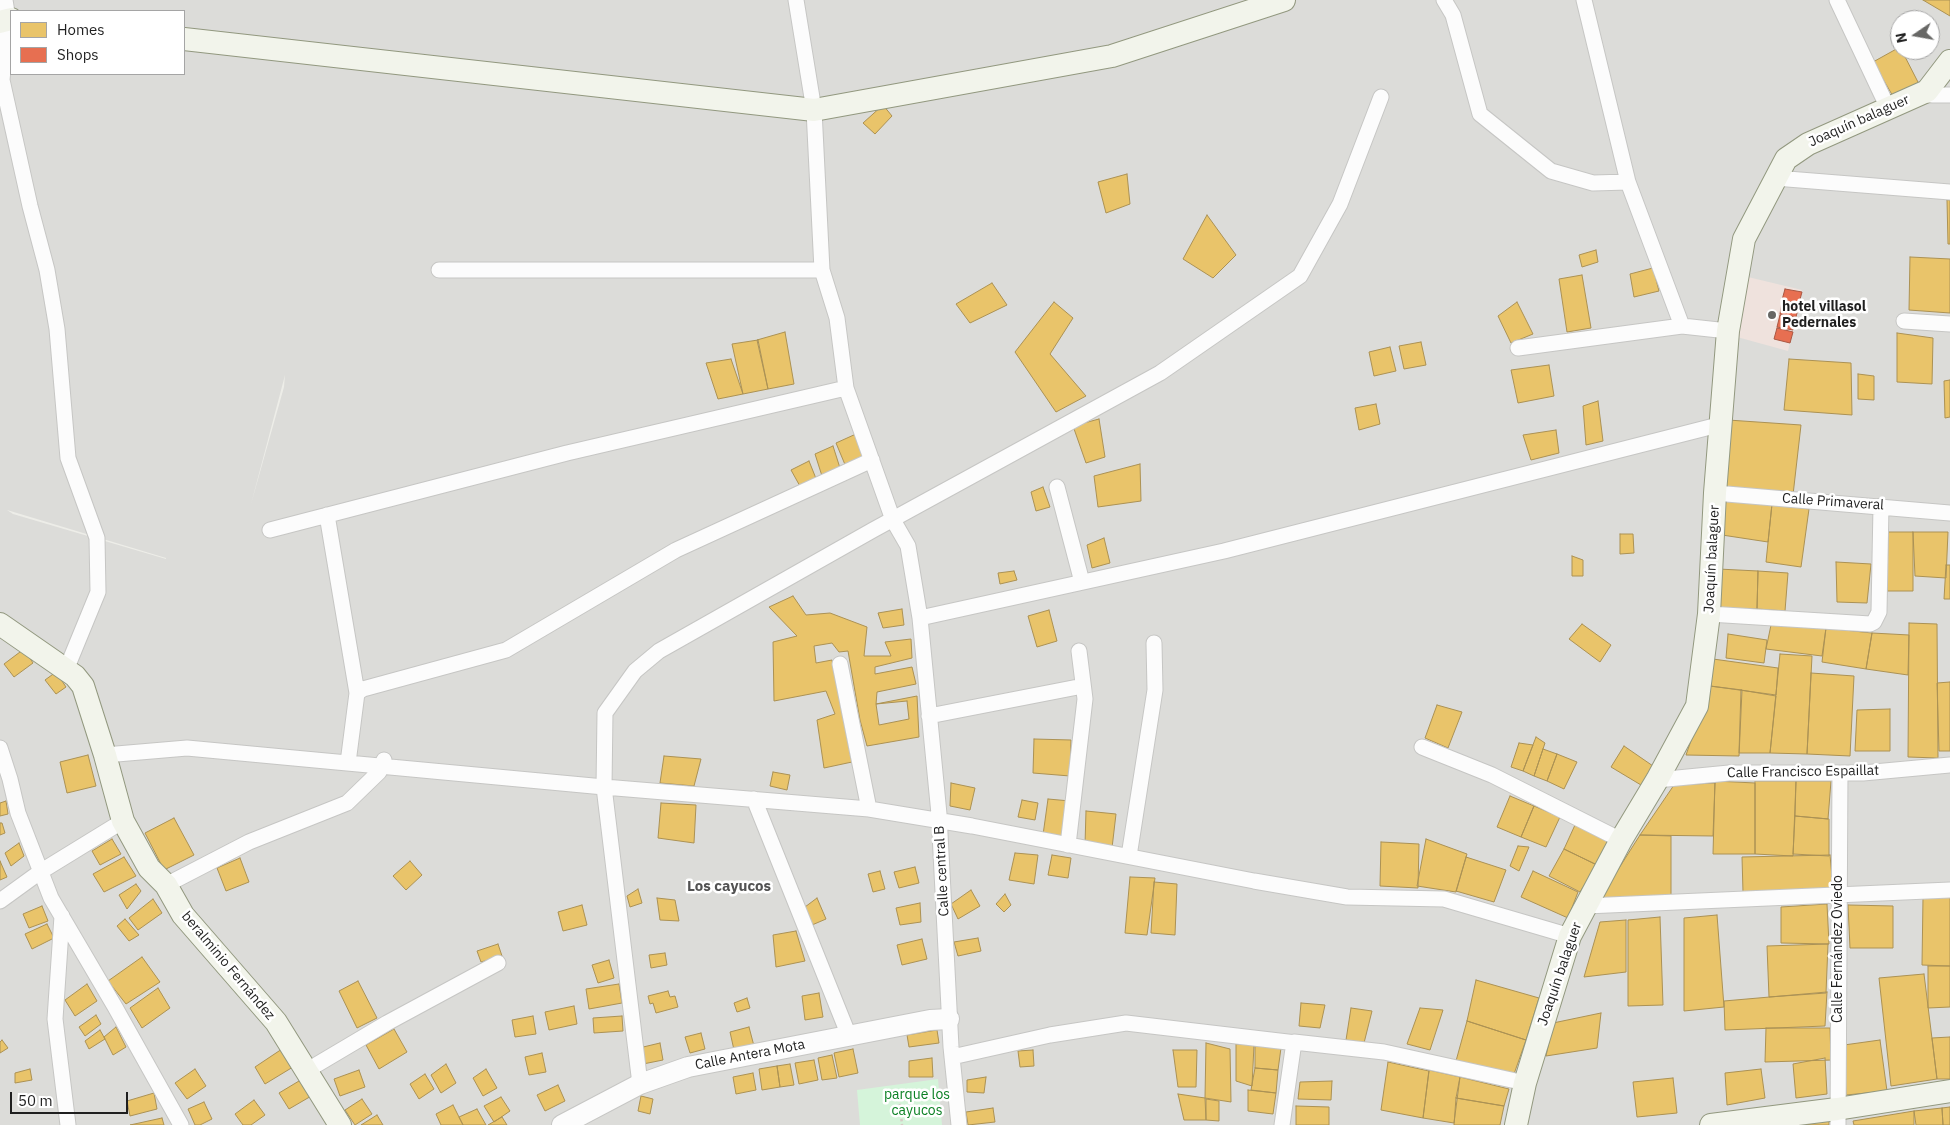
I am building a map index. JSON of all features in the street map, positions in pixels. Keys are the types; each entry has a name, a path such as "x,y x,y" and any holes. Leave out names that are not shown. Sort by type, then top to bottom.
{"main road":[{"path":"185,38 814,110 1112,56 1284,0"},
{"name":"Joaquín balaguer","path":"1516,1125 1525,1082 1570,936 1621,840 1657,780 1697,706 1709,614 1715,493 1728,331 1744,239 1786,159 1808,144 1927,91 1950,61"},
{"name":"beralminio Fernández","path":"0,624 75,676 83,686 123,821 149,868 166,885 183,915 276,1022 340,1125"},
{"path":"1711,1125 1838,1117 1950,1092"}],"street":[{"name":"Calle central B","path":"796,0 814,110 822,270 837,318 846,388 893,520 908,546 920,618 939,814 949,1019 959,1125"},
{"path":"1444,0 1453,15 1480,114 1551,171 1592,182 1628,182"},
{"path":"1584,0 1628,182 1682,326"},
{"path":"1837,0 1888,108"},
{"path":"6,15 2,80 30,206 47,270 57,329 68,458 97,538 98,592 66,670"},
{"path":"1918,95 1950,95"},
{"path":"640,1084 604,787 606,713 635,671 660,651 1160,373 1300,276 1340,204 1381,97"},
{"path":"1775,178 1950,192"},
{"path":"439,270 822,270"},
{"path":"1904,321 1950,324"},
{"path":"1518,348 1682,326 1728,331"},
{"path":"270,530 567,453 846,388"},
{"path":"920,618 1233,548 1722,424"},
{"path":"357,693 374,685 442,669 506,650 676,550 872,460"},
{"path":"1057,487 1082,582"},
{"name":"Calle Primaveral","path":"1715,493 1950,513"},
{"path":"1709,614 1870,624 1874,622 1878,612 1881,506"},
{"path":"327,515 357,693 348,756"},
{"path":"1129,856 1155,690 1154,643"},
{"path":"1068,845 1085,699 1079,651"},
{"path":"840,664 869,808"},
{"path":"930,716 1083,686"},
{"path":"1422,747 1492,776 1621,840"},
{"path":"0,748 18,813 40,872 62,916 115,1006 181,1125"},
{"path":"105,755 188,748 604,787 869,808 1347,897 1444,899 1570,936"},
{"path":"166,885 249,842 347,803 379,772 384,760"},
{"name":"Calle Francisco Espaillat","path":"1657,780 1729,773 1840,773 1950,766"},
{"name":"Calle Fernández Oviedo","path":"1838,1117 1840,773"},
{"path":"754,799 849,1036"},
{"path":"0,902 40,872 123,821"},
{"path":"1586,906 1950,890"},
{"path":"62,916 55,1019 68,1125"},
{"path":"306,1071 387,1023 498,963"},
{"name":"Calle Antera Mota","path":"562,1125 640,1084 688,1067 930,1020 949,1019"},
{"path":"952,1058 1050,1035 1126,1023 1384,1052 1525,1082"},
{"path":"1282,1125 1294,1042 1296,1043"}],"path":[{"path":"899,1094 902,1125"}],"shaded area":[{"path":"0,0 1950,0 1950,1125 0,1125","holes":["285,375 284,387 251,504","7,510 166,558 13,514"]},
{"path":"1748,277 1802,290 1788,351 1737,337"}],"green space":[{"name":"parque los cayucos","path":"938,1079 942,1125 860,1125 857,1090"}],"building: Homes":[{"path":"1923,0 1950,0 1950,16"},
{"path":"1890,53 1890,60 1907,60 1920,86 1894,98 1873,62"},
{"path":"883,105 892,116 875,134 863,123"},
{"path":"1127,174 1130,204 1106,213 1098,182"},
{"path":"1947,200 1950,200 1950,244 1948,244"},
{"path":"1207,215 1236,255 1213,278 1183,259"},
{"path":"1596,250 1598,262 1582,267 1579,255"},
{"path":"1910,257 1950,259 1950,313 1909,310"},
{"path":"1653,268 1659,291 1634,297 1630,274"},
{"path":"1582,275 1591,328 1567,332 1559,279"},
{"path":"992,283 1007,305 970,323 956,304"},
{"path":"1054,302 1073,318 1050,354 1086,396 1056,412 1015,352"},
{"path":"1517,302 1533,334 1511,343 1498,316"},
{"path":"785,332 794,384 768,389 757,340"},
{"path":"1897,333 1933,338 1932,384 1897,382"},
{"path":"758,340 768,389 743,394 732,344"},
{"path":"1421,342 1426,365 1404,369 1399,346"},
{"path":"1390,347 1396,371 1374,376 1369,352"},
{"path":"731,359 743,394 718,399 706,363"},
{"path":"1789,359 1851,363 1852,415 1784,410"},
{"path":"1549,365 1554,396 1518,403 1511,370"},
{"path":"1858,374 1874,376 1874,400 1858,399"},
{"path":"1950,380 1950,417 1945,418 1944,381"},
{"path":"1598,401 1603,441 1586,445 1583,406"},
{"path":"1376,404 1380,424 1359,430 1355,408"},
{"path":"1099,419 1105,457 1086,463 1073,426"},
{"path":"1728,420 1801,425 1793,495 1724,490"},
{"path":"1556,430 1559,453 1531,460 1523,435"},
{"path":"856,434 865,456 846,467 836,443"},
{"path":"833,446 840,468 822,476 815,454"},
{"path":"809,461 817,481 801,488 791,470"},
{"path":"1140,464 1141,501 1098,507 1094,476"},
{"path":"1043,487 1050,507 1036,511 1031,492"},
{"path":"1726,500 1772,504 1768,542 1722,535"},
{"path":"1772,504 1809,509 1801,567 1766,562"},
{"path":"1888,532 1913,532 1913,591 1887,591"},
{"path":"1913,532 1948,532 1946,578 1915,576"},
{"path":"1620,534 1633,534 1634,553 1620,554"},
{"path":"1104,538 1110,563 1092,568 1087,545"},
{"path":"1572,556 1583,560 1583,576 1572,576"},
{"path":"1836,562 1871,564 1867,603 1837,602"},
{"path":"1946,565 1950,565 1950,599 1944,599"},
{"path":"1718,569 1758,571 1757,609 1719,609"},
{"path":"1014,571 1017,580 1000,584 998,573"},
{"path":"1758,571 1788,573 1785,611 1757,609"},
{"path":"793,596 806,615 830,613 867,627 864,656 891,656 885,642 911,639 912,658 875,667 875,674 912,667 916,684 877,692 876,704 917,696 919,737 867,746 860,720 848,651 839,652 832,643 814,646 816,663 832,660 852,762 824,768 817,720 835,714 826,691 774,701 773,642 797,636 769,607"},
{"path":"902,609 904,625 883,628 878,613"},
{"path":"1049,610 1057,641 1037,647 1028,616"},
{"path":"1909,623 1937,624 1938,758 1908,757"},
{"path":"1582,624 1611,645 1600,662 1569,639"},
{"path":"1771,625 1826,628 1822,656 1766,649"},
{"path":"1826,628 1872,633 1866,669 1822,662"},
{"path":"1872,633 1909,635 1908,675 1866,669"},
{"path":"1728,634 1767,640 1764,663 1726,658"},
{"path":"24,649 33,663 14,677 4,664"},
{"path":"1780,654 1812,656 1807,754 1770,753"},
{"path":"1713,659 1778,668 1776,695 1710,686"},
{"path":"56,672 66,687 56,694 45,680"},
{"path":"1811,673 1854,676 1850,756 1807,754"},
{"path":"1950,682 1950,751 1939,751 1937,683"},
{"path":"1710,686 1742,690 1739,756 1686,755"},
{"path":"1741,690 1776,696 1770,753 1739,753"},
{"path":"907,701 909,719 879,725 876,704"},
{"path":"1437,705 1462,712 1448,748 1425,738"},
{"path":"1890,709 1890,751 1855,751 1857,710"},
{"path":"1536,737 1545,743 1534,776 1523,771"},
{"path":"1034,739 1071,740 1070,776 1033,773"},
{"path":"1519,743 1533,745 1523,771 1511,767"},
{"path":"1624,746 1653,766 1641,785 1611,767"},
{"path":"1543,749 1557,754 1547,781 1534,776"},
{"path":"1557,754 1577,762 1564,789 1547,781"},
{"path":"88,755 96,786 67,793 60,762"},
{"path":"664,756 701,759 694,786 660,783"},
{"path":"773,772 790,775 787,790 770,786"},
{"path":"1715,781 1755,783 1755,854 1713,854"},
{"path":"1755,781 1796,781 1793,856 1755,854"},
{"path":"1796,781 1831,781 1828,819 1795,816"},
{"path":"951,783 975,788 970,810 950,806"},
{"path":"1715,783 1713,836 1640,835 1674,785"},
{"path":"1510,796 1534,806 1521,837 1497,827"},
{"path":"1048,799 1070,801 1064,838 1043,835"},
{"path":"1022,800 1038,803 1035,820 1018,817"},
{"path":"6,801 8,814 0,816 0,803"},
{"path":"661,803 696,805 694,843 658,838"},
{"path":"1534,806 1560,817 1546,847 1521,837"},
{"path":"1086,811 1116,814 1112,848 1085,845"},
{"path":"1795,816 1829,819 1829,856 1793,854"},
{"path":"174,818 194,855 164,870 145,833"},
{"path":"0,823 2,823 5,833 0,835"},
{"path":"1575,825 1609,841 1597,865 1564,849"},
{"path":"1640,835 1671,836 1671,896 1600,898"},
{"path":"112,839 121,854 100,865 92,851"},
{"path":"1426,839 1467,854 1456,892 1417,886"},
{"path":"1381,842 1419,844 1418,888 1380,886"},
{"path":"19,843 24,856 11,866 5,853"},
{"path":"1518,846 1529,847 1519,871 1510,866"},
{"path":"1564,849 1597,865 1580,892 1549,876"},
{"path":"1015,853 1038,855 1034,884 1009,880"},
{"path":"1052,855 1071,858 1068,878 1048,875"},
{"path":"1830,855 1833,888 1743,892 1742,857"},
{"path":"124,857 136,876 104,892 93,874"},
{"path":"1466,857 1506,870 1494,902 1456,891"},
{"path":"240,858 249,882 226,891 217,868"},
{"path":"0,861 7,877 0,880"},
{"path":"410,861 422,875 406,890 393,876"},
{"path":"915,867 919,883 899,888 894,872"},
{"path":"880,871 885,889 873,892 868,874"},
{"path":"1533,871 1578,892 1568,918 1521,897"},
{"path":"1130,877 1155,878 1147,935 1125,933"},
{"path":"1154,882 1177,884 1175,935 1151,933"},
{"path":"136,884 141,891 127,909 119,895"},
{"path":"638,889 642,903 630,907 627,896"},
{"path":"971,890 980,906 958,919 951,904"},
{"path":"1005,894 1011,905 1004,912 996,904"},
{"path":"1950,896 1950,966 1922,965 1923,898"},
{"path":"657,898 675,900 679,921 660,920"},
{"path":"817,898 826,919 812,925 805,907"},
{"path":"153,899 162,913 138,930 129,918"},
{"path":"920,903 921,922 900,925 896,908"},
{"path":"1827,904 1829,944 1781,943 1781,907"},
{"path":"582,905 587,925 563,931 558,912"},
{"path":"1848,905 1893,906 1893,948 1850,948"},
{"path":"42,906 48,921 29,928 23,914"},
{"path":"1717,915 1724,1007 1684,1011 1684,918"},
{"path":"1660,917 1663,1005 1628,1006 1628,920"},
{"path":"125,919 139,935 129,941 117,926"},
{"path":"1626,920 1626,972 1584,977 1600,922"},
{"path":"47,924 54,938 32,949 25,934"},
{"path":"796,931 805,961 776,967 773,935"},
{"path":"978,938 981,951 958,956 954,942"},
{"path":"922,939 927,959 902,965 897,945"},
{"path":"498,944 502,956 481,962 477,951"},
{"path":"1828,944 1826,993 1769,997 1767,946"},
{"path":"665,953 667,965 651,968 649,955"},
{"path":"142,957 160,982 126,1004 108,981"},
{"path":"609,960 614,978 598,983 592,965"},
{"path":"1928,966 1950,966 1950,1007 1928,1008"},
{"path":"1924,974 1937,1079 1891,1086 1879,978"},
{"path":"1476,980 1539,998 1526,1040 1467,1021"},
{"path":"358,981 377,1018 357,1028 339,991"},
{"path":"87,984 97,1001 75,1016 65,1000"},
{"path":"619,984 622,1003 589,1009 586,989"},
{"path":"158,988 170,1008 142,1028 130,1008"},
{"path":"668,991 670,997 675,996 678,1007 656,1013 653,1003 650,1004 648,996"},
{"path":"1827,992 1825,1026 1725,1030 1724,1001"},
{"path":"819,993 823,1017 805,1020 802,996"},
{"path":"747,998 750,1008 737,1012 734,1003"},
{"path":"1301,1003 1325,1005 1320,1028 1299,1026"},
{"path":"574,1006 577,1024 549,1030 545,1012"},
{"path":"1351,1008 1372,1011 1364,1043 1346,1040"},
{"path":"1420,1008 1443,1010 1430,1050 1407,1044"},
{"path":"1601,1013 1597,1048 1546,1056 1553,1023"},
{"path":"96,1015 101,1024 85,1036 79,1027"},
{"path":"533,1016 536,1034 515,1037 512,1020"},
{"path":"622,1016 623,1031 594,1033 593,1018"},
{"path":"1467,1021 1526,1040 1514,1074 1456,1061"},
{"path":"116,1027 126,1047 113,1055 104,1037"},
{"path":"749,1027 754,1046 734,1050 730,1032"},
{"path":"1766,1028 1830,1028 1831,1060 1765,1062"},
{"path":"394,1029 407,1052 379,1069 366,1045"},
{"path":"100,1030 105,1039 89,1049 85,1041"},
{"path":"937,1030 939,1043 909,1047 907,1035"},
{"path":"701,1033 705,1049 690,1053 685,1037"},
{"path":"1950,1037 1950,1079 1937,1079 1932,1038"},
{"path":"2,1040 8,1048 0,1053 0,1042"},
{"path":"1880,1040 1887,1091 1846,1095 1844,1045"},
{"path":"660,1043 663,1060 643,1064 639,1048"},
{"path":"1206,1043 1230,1049 1231,1102 1205,1098"},
{"path":"1236,1044 1254,1045 1252,1086 1236,1081"},
{"path":"1255,1045 1281,1048 1278,1070 1255,1068"},
{"path":"282,1049 293,1067 265,1084 255,1067"},
{"path":"853,1049 858,1073 839,1077 834,1053"},
{"path":"1033,1050 1034,1066 1020,1067 1018,1051"},
{"path":"1173,1050 1197,1050 1196,1087 1178,1087"},
{"path":"542,1053 546,1072 529,1075 525,1057"},
{"path":"832,1055 837,1078 822,1080 818,1058"},
{"path":"932,1058 933,1077 909,1077 909,1061"},
{"path":"1825,1058 1827,1094 1796,1098 1793,1064"},
{"path":"814,1060 818,1080 799,1084 795,1063"},
{"path":"1388,1062 1429,1071 1423,1118 1381,1110"},
{"path":"446,1064 456,1083 441,1093 431,1075"},
{"path":"790,1064 794,1085 780,1087 777,1066"},
{"path":"777,1066 780,1087 762,1090 759,1069"},
{"path":"1255,1068 1278,1070 1276,1093 1251,1090"},
{"path":"30,1069 32,1080 15,1083 15,1073"},
{"path":"195,1069 206,1086 187,1099 175,1083"},
{"path":"486,1069 497,1088 483,1096 473,1078"},
{"path":"1761,1069 1765,1098 1727,1105 1725,1073"},
{"path":"359,1070 365,1087 340,1096 334,1079"},
{"path":"1429,1070 1460,1077 1454,1123 1423,1118"},
{"path":"753,1073 756,1090 736,1094 733,1077"},
{"path":"425,1074 434,1089 419,1099 410,1084"},
{"path":"986,1077 984,1093 967,1092 967,1080"},
{"path":"1460,1077 1509,1089 1504,1106 1456,1098"},
{"path":"304,1078 313,1095 289,1109 279,1093"},
{"path":"1673,1078 1677,1113 1637,1117 1633,1082"},
{"path":"1332,1081 1331,1100 1298,1099 1300,1082"},
{"path":"558,1085 565,1101 545,1111 537,1095"},
{"path":"1248,1090 1276,1093 1273,1114 1248,1111"},
{"path":"154,1093 157,1109 130,1116 127,1101"},
{"path":"1178,1094 1205,1098 1206,1120 1184,1120"},
{"path":"641,1096 653,1099 650,1114 638,1111"},
{"path":"501,1097 510,1111 494,1122 484,1106"},
{"path":"1456,1098 1504,1106 1500,1125 1454,1125"},
{"path":"362,1099 372,1114 355,1125 345,1110"},
{"path":"1206,1099 1219,1101 1219,1121 1206,1120"},
{"path":"254,1100 265,1115 251,1125 243,1125 235,1114"},
{"path":"204,1102 212,1119 200,1125 195,1125 188,1109"},
{"path":"453,1105 463,1125 441,1125 436,1114"},
{"path":"1296,1106 1329,1107 1329,1125 1296,1125"},
{"path":"1950,1107 1950,1125 1943,1125 1942,1108"},
{"path":"993,1108 995,1122 968,1125 966,1112"},
{"path":"1942,1108 1943,1125 1916,1125 1914,1111"},
{"path":"477,1109 486,1125 463,1125 459,1117"},
{"path":"1914,1111 1914,1125 1854,1125 1853,1121"},
{"path":"377,1115 383,1125 361,1125"},
{"path":"502,1117 507,1125 488,1125"},
{"path":"162,1118 164,1125 130,1125"},
{"path":"1829,1120 1829,1125 1804,1125"}],"building: Shops":[{"path":"1785,289 1802,292 1799,303 1782,300"},
{"path":"1782,301 1799,305 1796,317 1780,314"},
{"path":"1780,315 1796,318 1793,330 1777,327"},
{"path":"1777,328 1793,332 1790,343 1774,339"}],"place":[{"name":"hotel villasol Pedernales","path":"1772,315"}],"district":[{"name":"Los cayucos","path":"729,887"}]}
